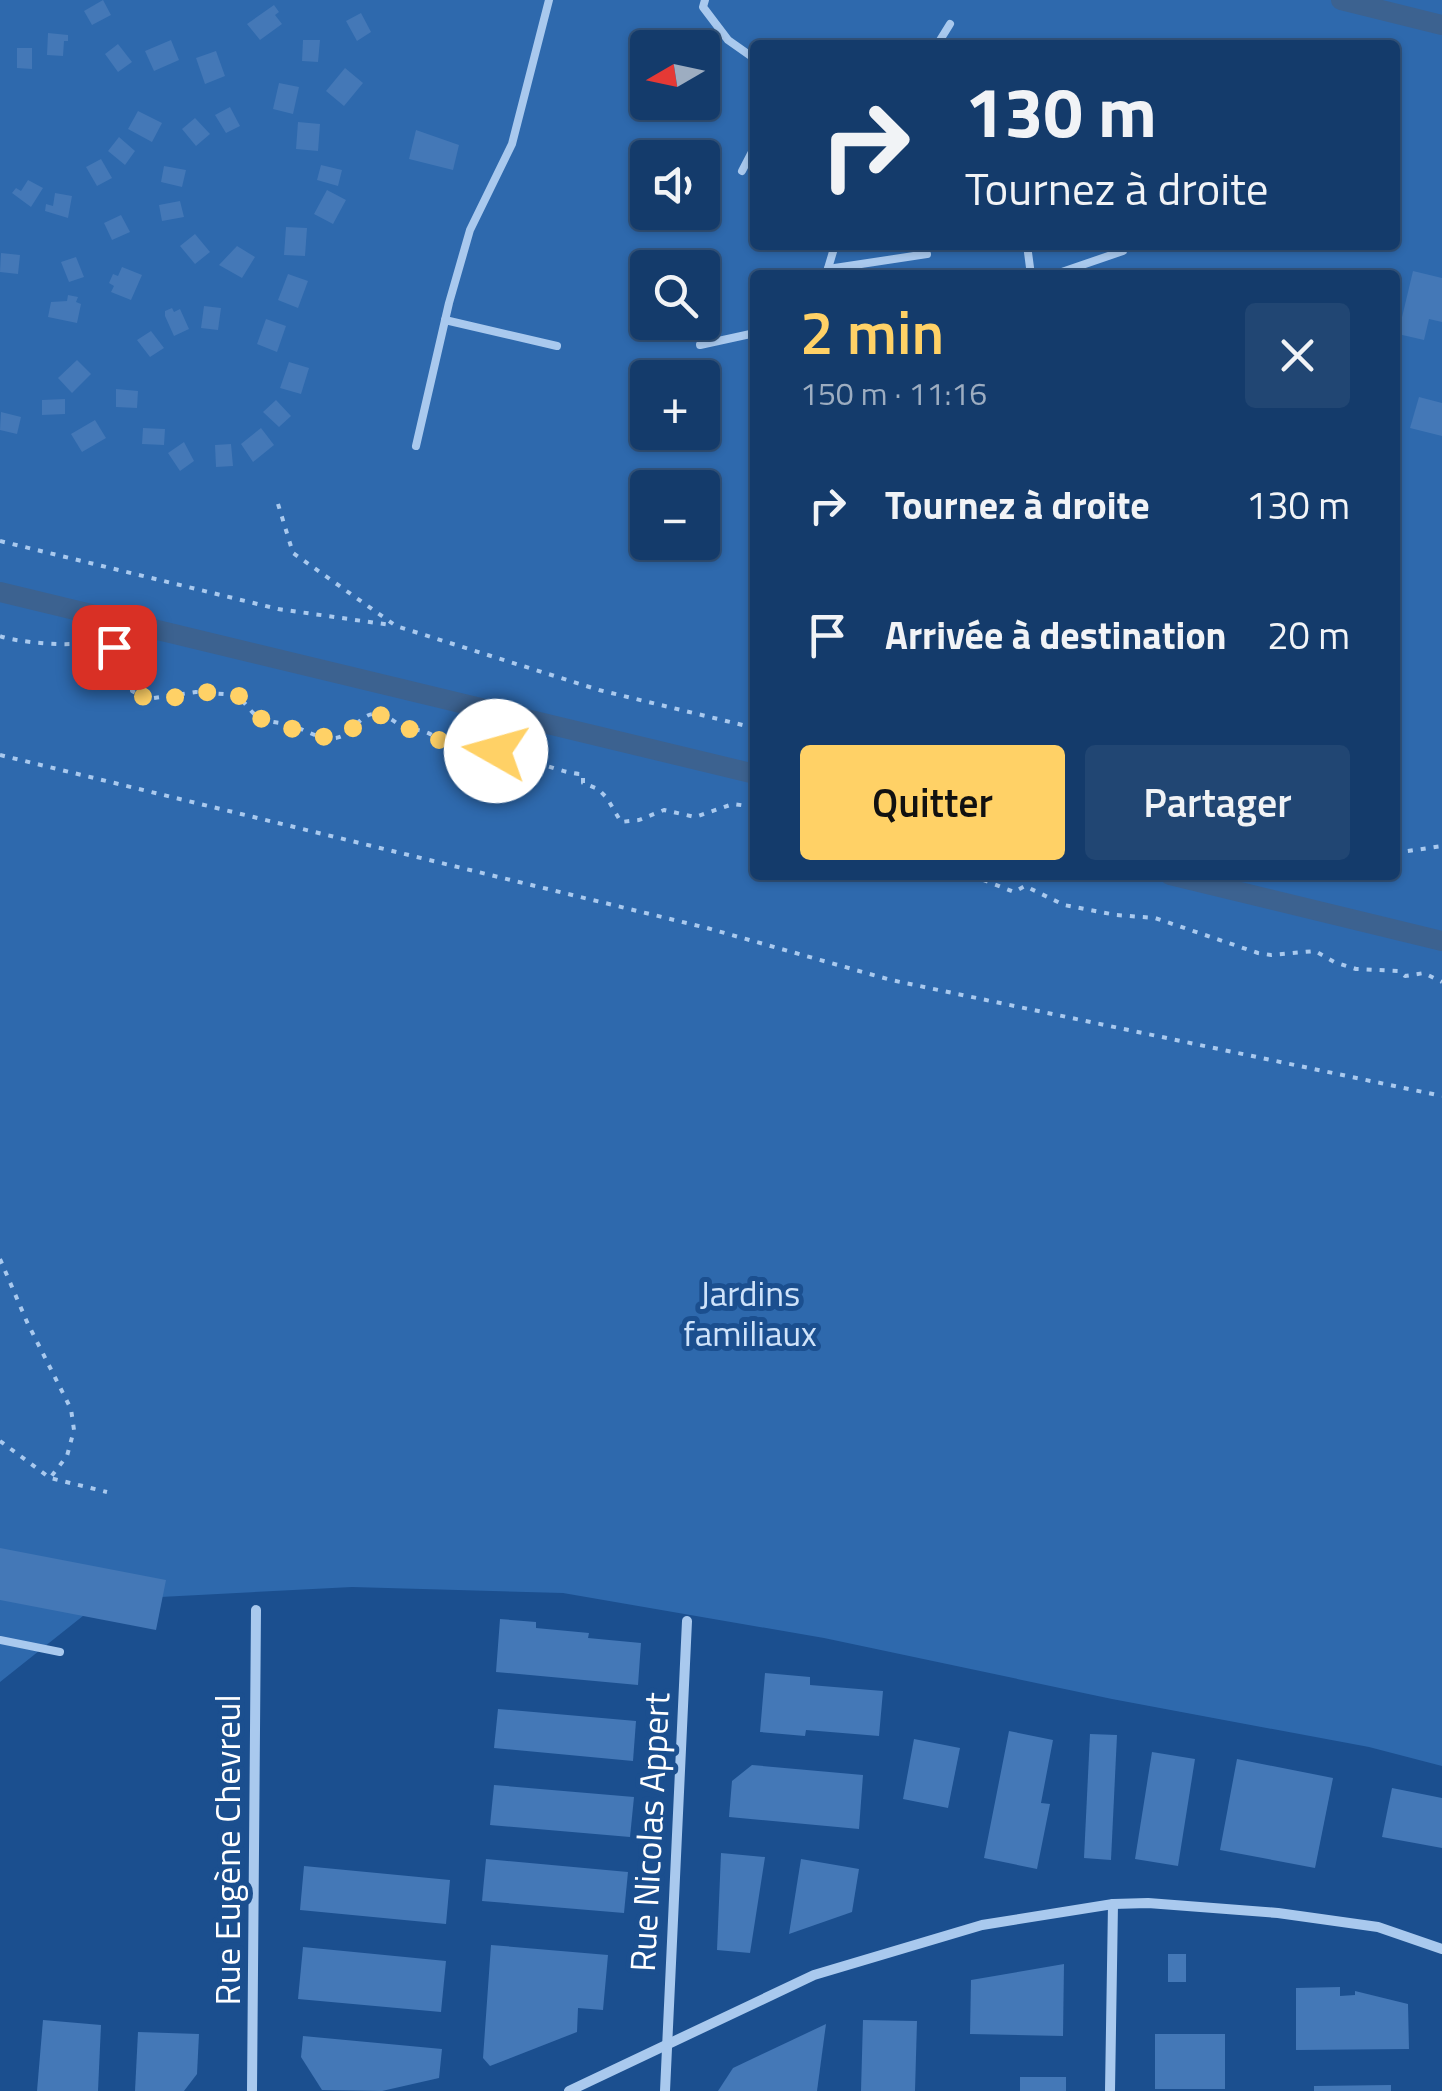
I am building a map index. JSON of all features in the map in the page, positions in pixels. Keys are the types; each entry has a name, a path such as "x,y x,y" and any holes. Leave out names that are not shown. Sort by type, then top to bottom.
{"street":[{"name":"Rue Eugène Chevreul","path":"252,2091 256,1610"},
{"name":"Rue Nicolas Appert","path":"665,2091 687,1622"},
{"path":"569,2091 814,1974 982,1924 1113,1904 1148,1903 1295,1915 1378,1927 1442,1949"},
{"path":"1110,2091 1113,1904"}],"lane":[{"path":"416,446 470,230 512,144 549,0"},
{"path":"705,0 704,7 728,40 750,55"},
{"path":"939,40 950,24"},
{"path":"742,171 750,156"},
{"path":"1068,270 1123,252"},
{"path":"838,270 927,254"},
{"path":"445,320 557,346"},
{"path":"700,344 750,334"},
{"path":"0,1640 60,1652"}],"path":[{"path":"278,504 293,553 396,626"},
{"path":"0,541 278,610 396,626 599,690 750,727"},
{"path":"0,636 14,642 33,640 80,646 90,642 100,650 116,648 131,660 132,691 147,699 209,691 236,694 260,718 334,738 345,734 362,718 375,714 404,729 419,728 464,753 499,750 548,763 583,774 583,782 604,794 620,822 639,820 664,810 695,817 733,804 750,806"},
{"path":"0,755 688,923 890,980 1442,1096"},
{"path":"1400,852 1442,846"},
{"path":"984,880 1014,892 1025,886 1064,905 1164,920 1258,953 1315,951 1356,969 1398,971 1405,976 1424,973 1442,982"},
{"path":"0,1260 71,1408 74,1430 67,1456 50,1478"},
{"path":"0,1441 50,1478 106,1492"}],"green space":[{"name":"Jardins familiaux","path":"0,0 1442,0 1442,1766 1369,1747 1112,1699 824,1638 563,1593 352,1587 103,1600 0,1682"}],"building":[{"path":"103,0 111,15 92,25 84,11"},
{"path":"274,5 282,24 260,40 247,24"},
{"path":"361,13 371,32 357,41 346,21"},
{"path":"48,33 68,35 63,56 47,55"},
{"path":"171,40 179,60 154,71 145,51"},
{"path":"303,40 320,40 318,62 302,61"},
{"path":"118,44 132,62 118,72 105,54"},
{"path":"17,48 32,48 32,69 17,68"},
{"path":"216,51 225,76 205,84 196,58"},
{"path":"345,68 363,83 344,106 326,91"},
{"path":"279,83 299,87 293,114 273,109"},
{"path":"230,107 240,126 226,133 215,115"},
{"path":"138,111 162,123 152,142 128,129"},
{"path":"195,118 210,134 196,146 182,129"},
{"path":"298,122 320,124 318,151 296,149"},
{"path":"416,130 459,145 453,170 409,159"},
{"path":"119,137 135,151 125,165 108,151"},
{"path":"101,159 112,178 97,186 86,167"},
{"path":"321,165 342,170 338,186 317,180"},
{"path":"164,166 186,170 182,187 161,182"},
{"path":"28,180 43,188 31,207 12,193 16,188 21,191"},
{"path":"327,190 346,200 333,224 314,214"},
{"path":"55,193 72,196 68,218 45,211 46,204 53,206"},
{"path":"180,201 184,217 162,221 159,205"},
{"path":"121,215 130,232 112,240 104,223"},
{"path":"286,227 307,228 305,256 284,255"},
{"path":"195,234 210,252 195,264 180,246"},
{"path":"237,246 255,257 242,278 219,265"},
{"path":"1,253 20,255 18,274 0,272"},
{"path":"76,257 84,277 69,282 61,262"},
{"path":"122,267 142,275 131,300 111,292 114,286 109,283"},
{"path":"1413,271 1442,278 1442,322 1429,319 1424,340 1400,334"},
{"path":"288,274 308,281 298,308 278,300"},
{"path":"68,295 78,297 76,302 81,304 77,323 48,317 51,302 67,301"},
{"path":"204,306 221,308 218,330 201,328"},
{"path":"172,308 174,312 180,309 189,329 174,336 165,316 165,311"},
{"path":"266,319 286,326 277,352 257,344"},
{"path":"151,331 164,348 150,357 137,340"},
{"path":"77,360 91,374 72,393 58,378"},
{"path":"289,362 309,368 301,394 280,388"},
{"path":"116,389 138,391 137,408 116,407"},
{"path":"1419,397 1442,403 1442,436 1410,428"},
{"path":"65,399 65,414 42,415 42,400"},
{"path":"276,400 291,416 279,427 263,412"},
{"path":"1,412 21,417 17,434 0,430"},
{"path":"95,420 106,438 82,452 71,434"},
{"path":"143,428 165,429 164,445 142,444"},
{"path":"261,428 274,445 253,462 241,444"},
{"path":"184,442 194,461 180,471 168,453"},
{"path":"231,444 233,466 216,467 215,445"},
{"path":"0,1548 166,1580 156,1630 0,1600"},
{"path":"500,1619 536,1622 536,1628 589,1633 588,1638 641,1643 638,1685 496,1672"},
{"path":"765,1673 810,1677 810,1685 883,1691 879,1736 806,1730 805,1736 760,1732"},
{"path":"498,1709 636,1721 633,1761 494,1748"},
{"path":"1009,1731 1053,1740 1041,1803 1050,1804 1037,1869 984,1858"},
{"path":"1090,1734 1117,1735 1111,1860 1084,1858"},
{"path":"914,1739 960,1748 948,1808 903,1799"},
{"path":"1152,1752 1195,1759 1178,1866 1135,1859"},
{"path":"1237,1759 1333,1778 1315,1868 1220,1850"},
{"path":"752,1765 863,1775 859,1829 729,1817 732,1781"},
{"path":"494,1785 634,1797 630,1837 490,1825"},
{"path":"1392,1788 1442,1798 1442,1848 1382,1837"},
{"path":"721,1853 765,1857 750,1953 717,1950"},
{"path":"486,1859 628,1872 624,1913 482,1901"},
{"path":"801,1859 859,1869 852,1912 789,1934"},
{"path":"304,1866 450,1880 446,1924 300,1910"},
{"path":"491,1945 608,1955 603,2010 578,2008 577,2032 490,2066 483,2058"},
{"path":"303,1947 446,1961 441,2012 298,1999"},
{"path":"1168,1954 1186,1954 1186,1982 1168,1982"},
{"path":"1064,1964 1063,2036 970,2034 971,1980"},
{"path":"1340,1987 1340,1996 1355,1995 1355,1991 1408,2004 1409,2049 1296,2050 1296,1988"},
{"path":"43,2020 101,2025 98,2091 37,2091"},
{"path":"863,2020 917,2021 915,2091 861,2091"},
{"path":"826,2024 817,2091 718,2091 733,2068"},
{"path":"138,2032 199,2034 197,2074 184,2091 135,2091"},
{"path":"1155,2034 1225,2034 1225,2089 1155,2089"},
{"path":"303,2036 442,2049 439,2078 382,2091 322,2090 301,2057"},
{"path":"1020,2077 1066,2077 1066,2091 1020,2091"},
{"path":"1391,2085 1391,2091 1314,2091 1314,2086"}],"waterway":[{"path":"1341,0 1442,25"},
{"path":"0,592 750,773"},
{"path":"1191,880 1442,941"}],"route":[{"path":"114,647 131,660 132,691 147,699 209,691 236,694 260,718 334,738 345,734 362,718 375,714 404,729 419,728 431,733 458,752 496,751"}]}
